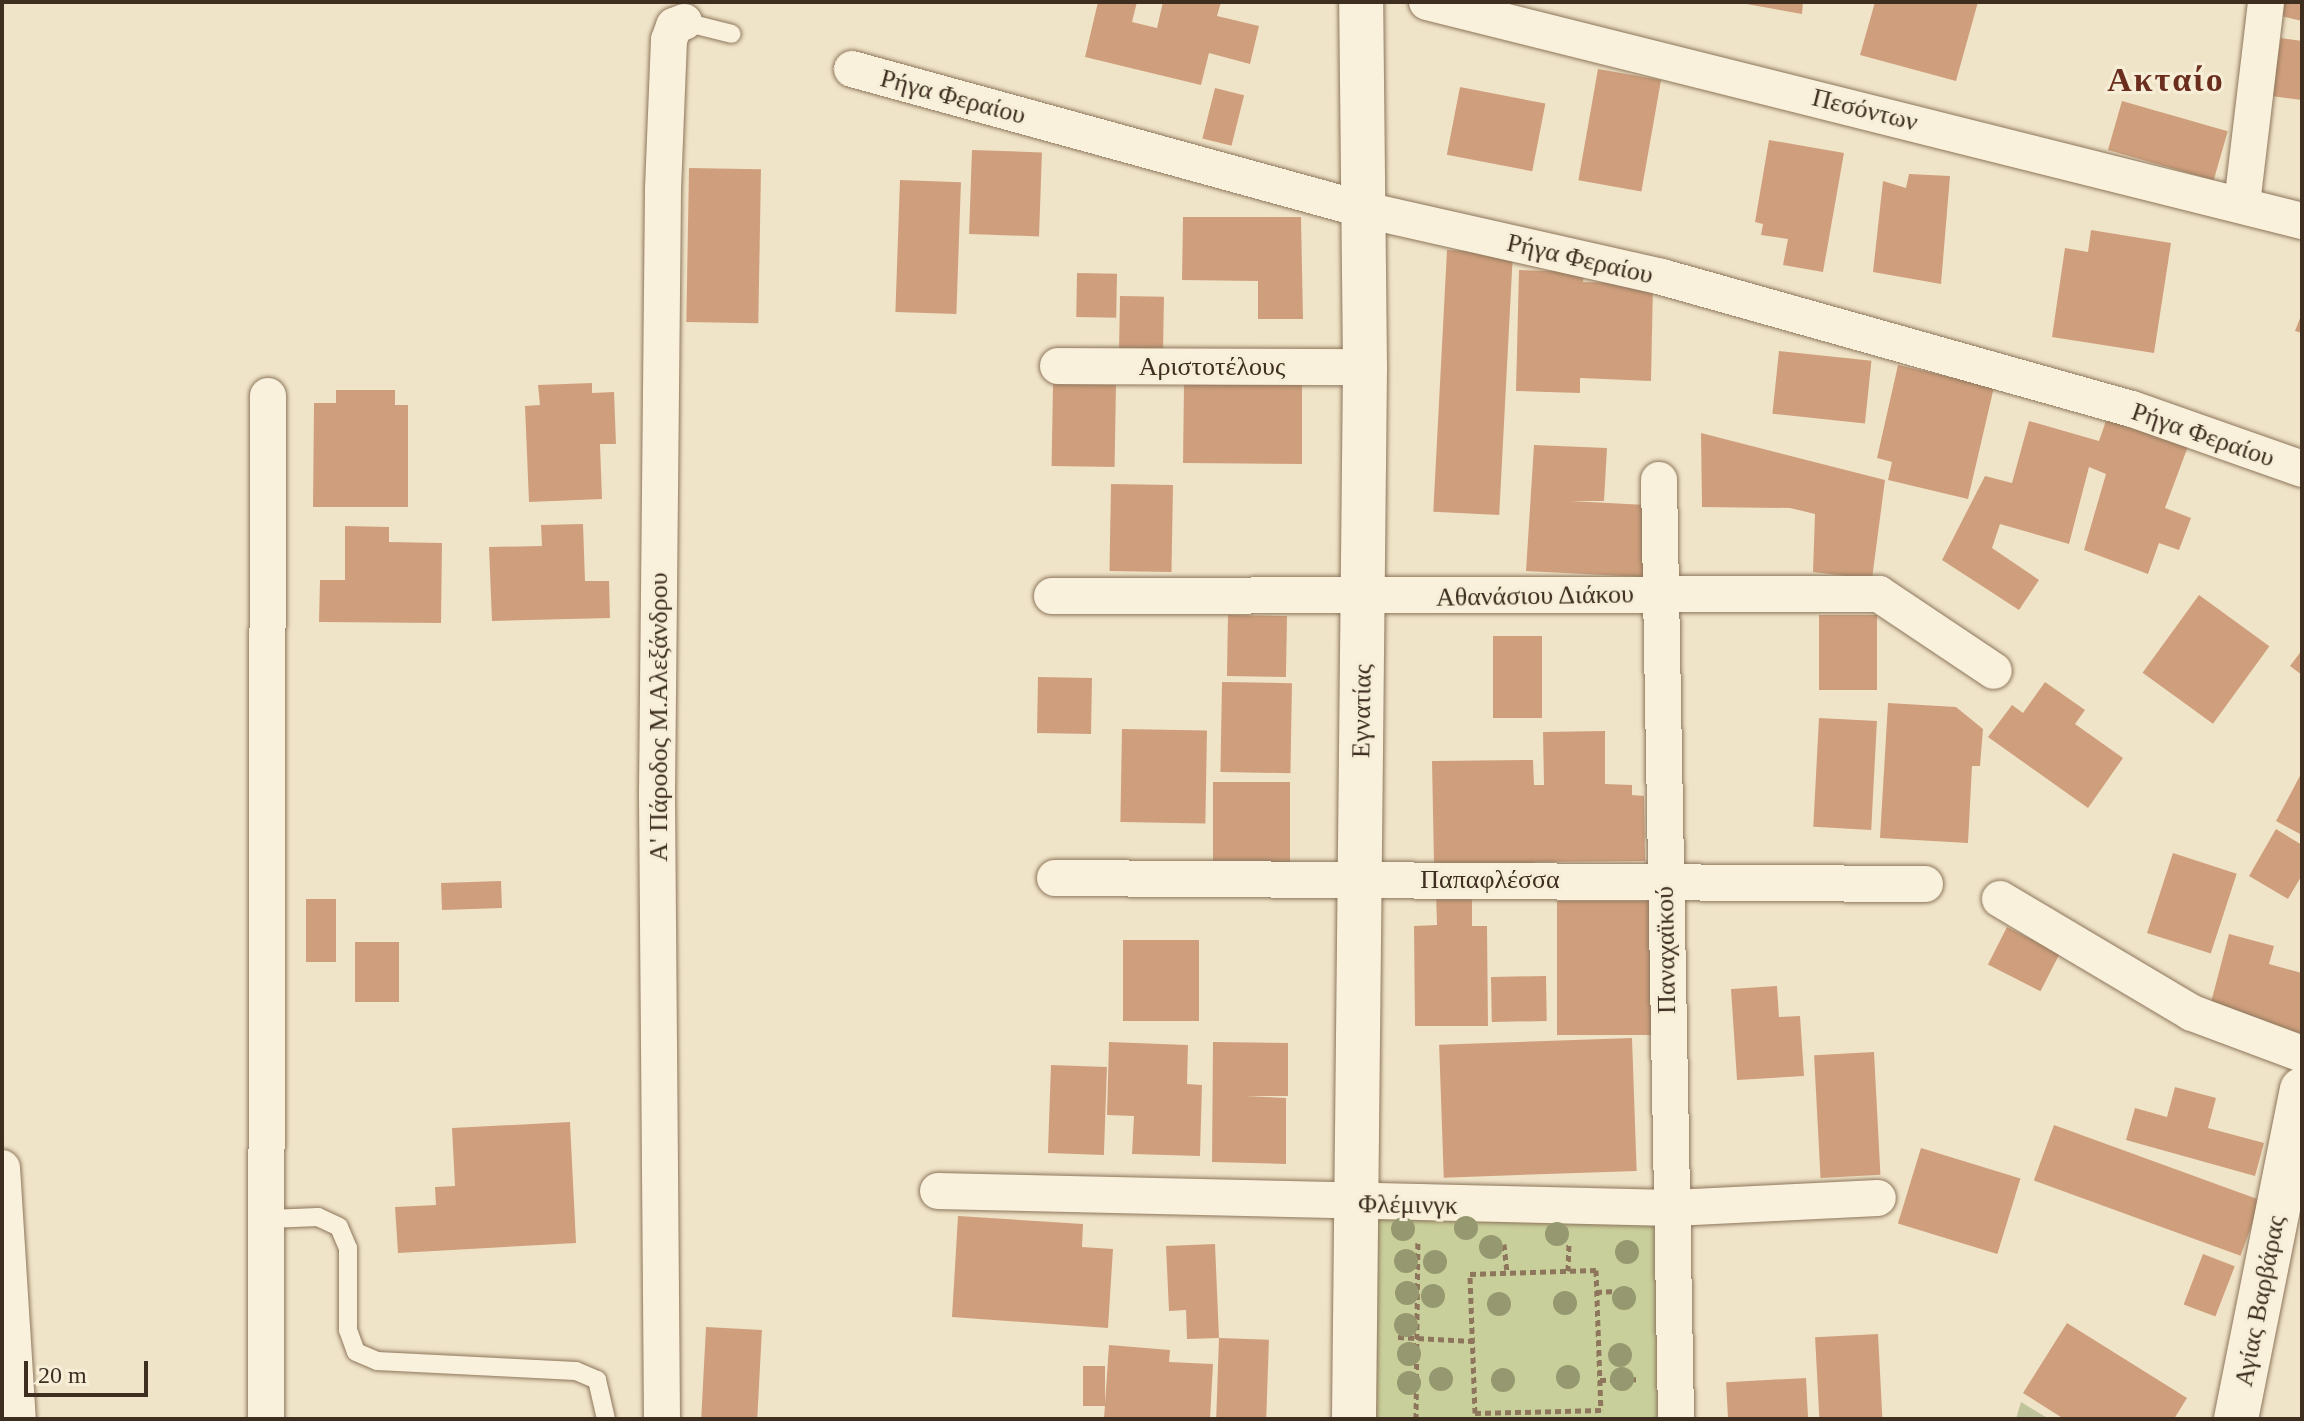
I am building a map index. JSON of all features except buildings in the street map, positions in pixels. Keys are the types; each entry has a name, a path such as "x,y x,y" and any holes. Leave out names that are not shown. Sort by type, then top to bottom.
{"main road":[{"name":"Εγνατίας","path":"1354,1419 1359,1204 1365,367 1361,2"},
{"name":"Αγίας Βαρβάρας","path":"2236,1419 2302,1090"}],"street":[{"name":"Πεσόντων","path":"1427,2 2302,221"},
{"path":"2242,204 2266,2"},
{"name":"Α' Πάροδος Μ.Αλεξάνδρου","path":"662,1419 657,778 663,189 669,40 674,26 684,22"},
{"name":"Ρήγα Φεραίου","path":"852,69 1365,210 1677,281 2132,409 2302,469"},
{"name":"Αριστοτέλους","path":"1058,366 1365,367"},
{"path":"266,1419 269,1219 268,396"},
{"name":"Παναχαϊκού","path":"1659,480 1657,595 1676,1419"},
{"name":"Αθανάσιου Διάκου","path":"1052,596 1363,598 1879,594 1994,671"},
{"name":"Παπαφλέσσα","path":"1055,878 1925,884"},
{"path":"2000,899 2192,1013 2302,1054"},
{"path":"2,1168 18,1419"},
{"name":"Φλέμινγκ","path":"938,1191 1359,1204 1673,1208 1878,1198"}],"lane":[{"path":"684,22 732,34"},
{"path":"269,1219 318,1217 339,1227 348,1248 348,1330 356,1352 377,1361 576,1371 597,1380 606,1419"}],"path":[{"path":"1416,1419 1418,1205"},
{"path":"1596,1270 1601,1410 1475,1413 1472,1341 1470,1274 1596,1270"},
{"path":"1416,1337 1472,1341"},
{"path":"1553,1411 1553,1419"}],"green space":[{"path":"1359,1204 1673,1209 1669,1419 1355,1419"},
{"path":"2021,1402 2049,1419 2016,1419"}],"district":[{"name":"Ακταίο","path":"2166,80"}]}
